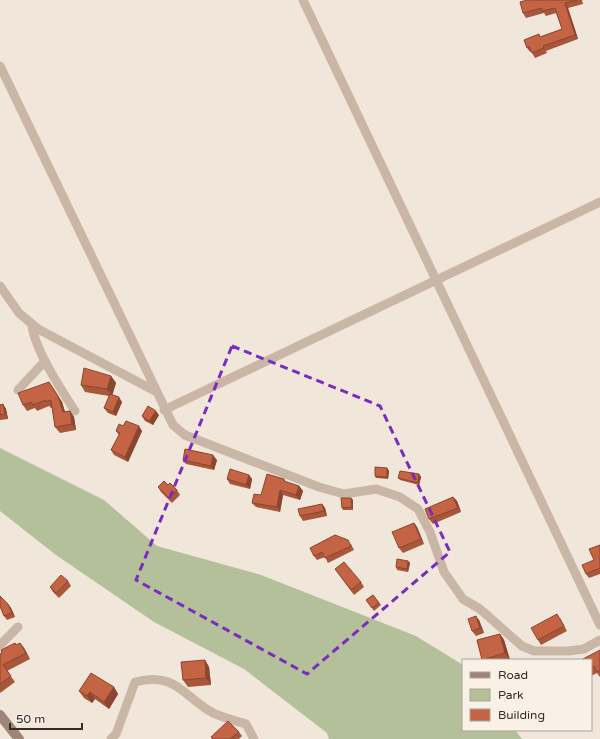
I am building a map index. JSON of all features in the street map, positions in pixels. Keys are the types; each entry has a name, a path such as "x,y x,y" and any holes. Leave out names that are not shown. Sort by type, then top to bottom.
{"main road":[{"path":"0,715 19,739"}],"street":[{"path":"303,0 435,281 600,625"},
{"path":"0,66 164,410 173,425 185,435 319,487 344,494 376,489 400,497 418,509 430,532 444,572 464,599 480,609 522,646 534,651 568,651 584,649 600,640"},
{"path":"164,410 600,202"},
{"path":"0,286 19,313 38,329 155,391"},
{"path":"32,324 32,331 45,361 75,411"},
{"path":"18,390 45,361"},
{"path":"0,645 18,627"},
{"path":"111,739 116,734 134,682 149,678 172,682 209,711 246,724 254,739"}],"highlighted area":[{"path":"232,346 380,406 450,552 307,674 136,580"}],"green space":[{"path":"0,448 104,500 157,546 261,575 416,636 462,664 462,731 516,731 522,739 329,739 327,733 244,669 154,622 56,555 0,511"}],"building":[{"path":"527,0 577,0 565,3 575,35 543,46 544,48 532,53 529,46 527,48 524,40 539,34 540,37 562,29 555,8 542,11 542,8 523,13 520,2"},
{"path":"84,368 111,376 107,389 81,385"},
{"path":"49,382 58,396 63,412 70,411 72,424 55,427 51,400 46,402 46,400 33,405 31,402 23,405 18,393"},
{"path":"110,394 119,397 113,412 104,408"},
{"path":"3,404 5,414 0,415 0,405"},
{"path":"148,406 156,411 149,421 142,416"},
{"path":"126,421 139,426 125,457 111,450 120,433 116,431 119,424 123,426"},
{"path":"185,449 213,455 211,466 183,460"},
{"path":"375,467 387,468 387,477 375,476"},
{"path":"230,469 249,475 246,485 227,479"},
{"path":"400,471 419,474 418,483 398,478"},
{"path":"267,474 284,479 284,481 299,486 296,495 280,490 277,507 252,503 254,494 261,495"},
{"path":"164,481 168,485 170,483 177,490 169,498 158,487"},
{"path":"453,497 458,508 429,519 425,509"},
{"path":"341,498 351,498 352,507 342,508"},
{"path":"322,504 324,511 300,516 298,509"},
{"path":"414,523 421,539 399,548 392,532"},
{"path":"335,535 348,540 351,546 325,558 322,552 314,556 310,548"},
{"path":"600,545 600,568 586,574 582,565 594,560 589,549"},
{"path":"397,559 408,561 407,569 396,567"},
{"path":"344,562 361,582 351,590 335,569"},
{"path":"61,575 68,581 56,593 50,587"},
{"path":"373,595 379,603 372,608 366,600"},
{"path":"0,596 8,604 12,613 4,616 0,606"},
{"path":"557,614 564,626 538,640 531,628"},
{"path":"476,616 480,628 472,631 468,619"},
{"path":"500,634 505,653 482,659 477,640"},
{"path":"15,643 16,645 20,643 26,653 3,665 11,676 0,684 1,650"},
{"path":"600,650 600,670 597,672 594,666 592,667 592,659 583,659"},
{"path":"205,660 206,678 183,680 181,662"},
{"path":"91,673 114,687 104,702 90,692 87,696 79,691"},
{"path":"228,721 239,732 230,739 213,739 211,737"}]}
